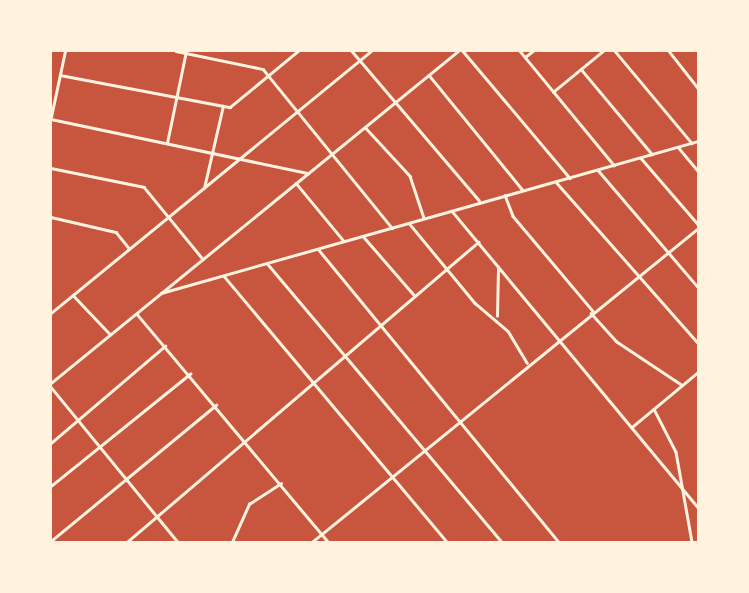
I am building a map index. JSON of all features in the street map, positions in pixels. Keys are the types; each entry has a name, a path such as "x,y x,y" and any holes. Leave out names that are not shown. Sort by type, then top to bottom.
{"street":[{"path":"65,51 51,118 308,173"},
{"path":"176,51 262,69 392,228"},
{"path":"287,51 292,56"},
{"path":"60,75 230,107 298,51"},
{"path":"352,51 479,200"},
{"path":"51,313 371,51"},
{"path":"178,542 51,385 458,51"},
{"path":"463,51 570,178"},
{"path":"520,51 614,165"},
{"path":"526,57 533,51"},
{"path":"553,92 603,51"},
{"path":"615,51 692,143"},
{"path":"670,51 698,88"},
{"path":"167,143 186,52"},
{"path":"581,69 652,155"},
{"path":"428,75 522,188"},
{"path":"204,188 223,106"},
{"path":"365,127 410,176 424,218"},
{"path":"161,293 452,211 479,200 556,182 698,142"},
{"path":"678,147 698,171"},
{"path":"312,542 457,418 698,226 641,158"},
{"path":"51,169 144,187 203,259"},
{"path":"598,170 698,287"},
{"path":"556,182 698,343"},
{"path":"296,183 345,241"},
{"path":"505,193 513,216 616,341 682,385"},
{"path":"452,211 698,507"},
{"path":"51,217 116,232 130,248"},
{"path":"409,223 445,270 496,318 527,363"},
{"path":"363,236 415,296"},
{"path":"127,542 248,442 478,242"},
{"path":"318,249 559,542"},
{"path":"267,263 502,542"},
{"path":"496,318 498,267"},
{"path":"223,275 447,542"},
{"path":"73,295 110,334"},
{"path":"136,313 248,442 328,542"},
{"path":"51,443 165,346"},
{"path":"632,427 698,372"},
{"path":"51,486 190,374"},
{"path":"51,541 216,405"},
{"path":"654,409 672,438 692,542"},
{"path":"232,542 249,504 281,483"}]}
